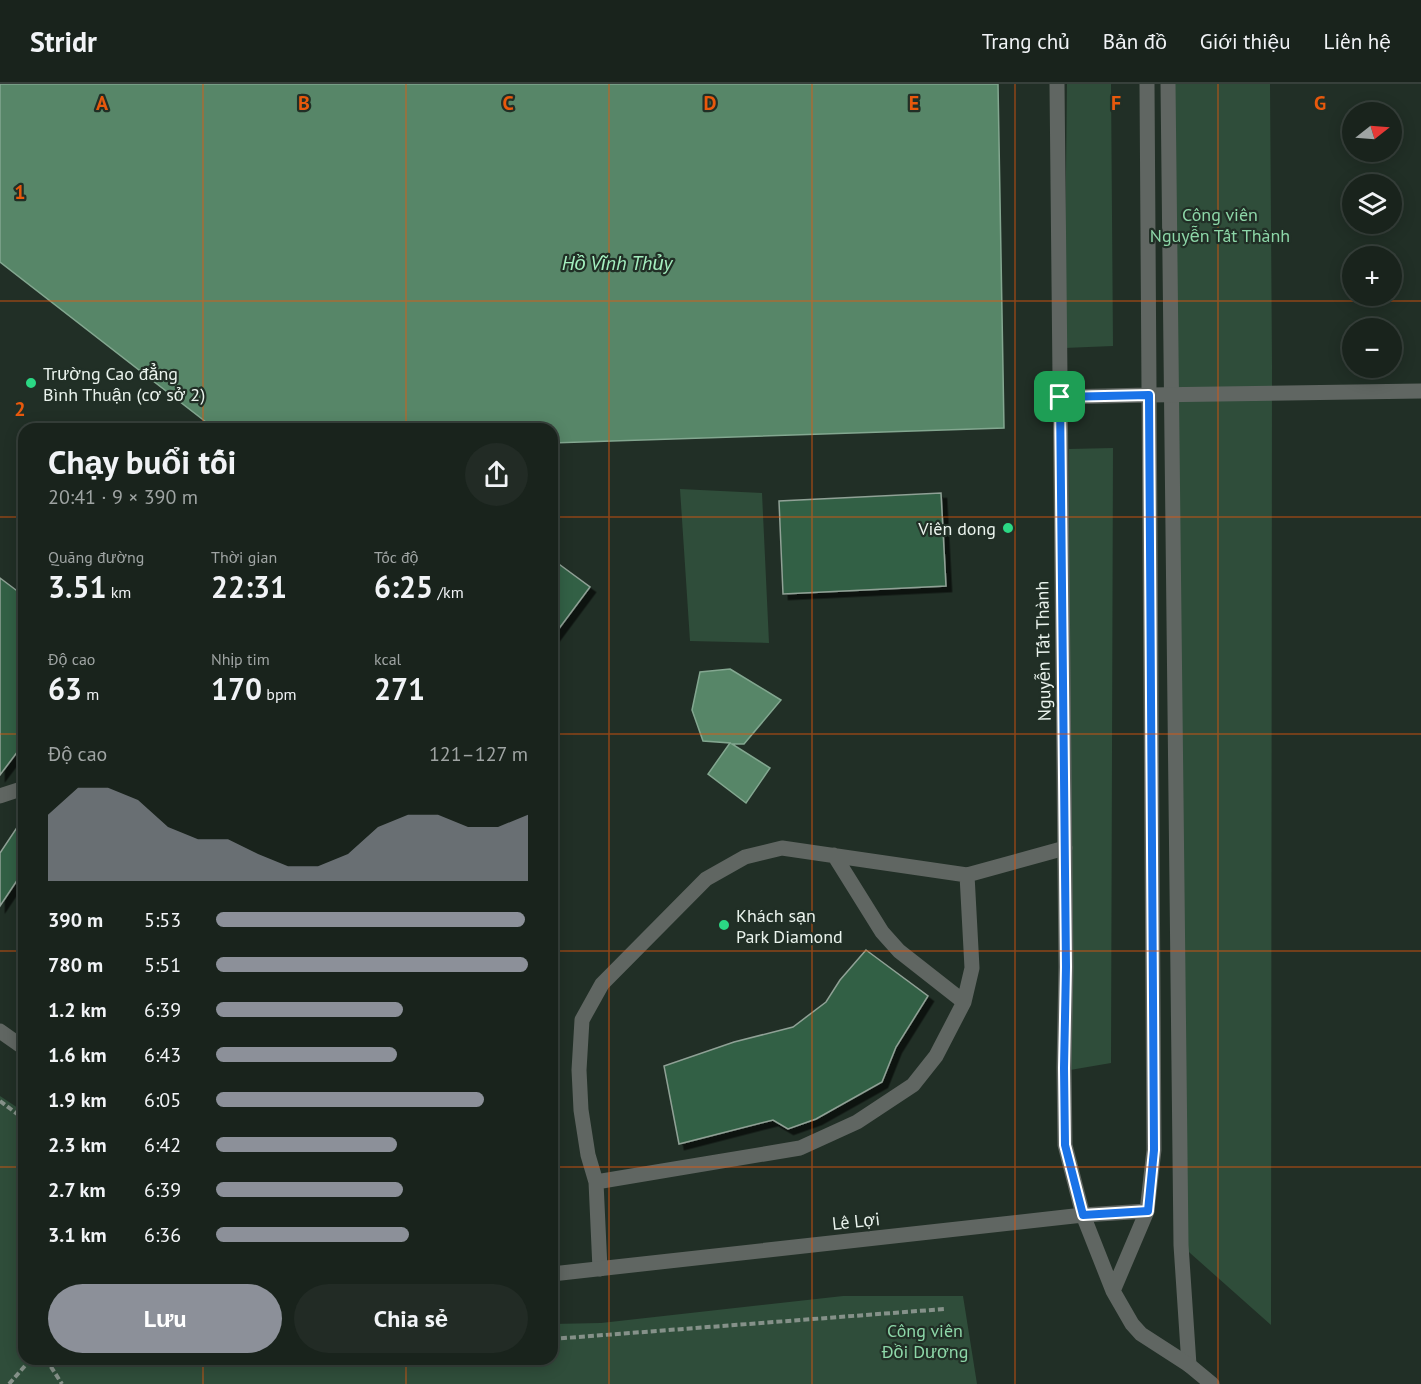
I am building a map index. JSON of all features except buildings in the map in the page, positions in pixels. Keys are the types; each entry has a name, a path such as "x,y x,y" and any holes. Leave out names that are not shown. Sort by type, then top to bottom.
{"street":[{"name":"Nguyễn Tất Thành","path":"1057,84 1066,967 1065,1145 1083,1215"},
{"path":"1113,1291 1148,1211 1154,1150 1147,84"},
{"path":"1168,84 1180,1245 1189,1365"},
{"path":"1060,397 1421,391"},
{"path":"0,796 18,790"},
{"path":"600,1269 596,1182 588,1155 580,1110 579,1070 582,1020 602,984 706,879 745,857 782,848 967,875 1065,848"},
{"path":"834,855 882,932 899,951 964,1002"},
{"path":"596,1182 800,1148 857,1122 913,1085 936,1056 964,1002 972,968 967,875"},
{"path":"0,1031 18,1044"},
{"name":"Lê Lợi","path":"558,1273 1083,1215 1148,1211"},
{"path":"1083,1215 1113,1291 1132,1324 1141,1334 1189,1365 1212,1384"}],"path":[{"path":"0,1101 18,1114"},
{"path":"558,1339 944,1309"},
{"path":"9,1384 26,1365"},
{"path":"50,1365 62,1384"}],"green space":[{"path":"1067,84 1111,84 1113,346 1064,348"},
{"name":"Công viên Nguyễn Tất Thành","path":"1168,84 1270,84 1271,1325 1181,1245"},
{"path":"1113,448 1111,1063 1070,1070 1069,449"},
{"path":"680,489 762,493 769,643 690,641"},
{"name":"Công viên Đồi Dương","path":"0,1096 18,1108 18,1365 558,1365 558,1324 601,1323 843,1296 963,1296 977,1384 0,1384"}],"water":[{"name":"Hồ Vĩnh Thủy","path":"0,84 998,84 1004,428 558,443 558,423 207,423 0,262"},
{"path":"730,669 781,700 744,744 732,744 770,768 746,803 708,774 730,743 703,741 692,710 700,672"}],"place":[{"name":"Trường Cao đẳng Bình Thuận (cơ sở 2)","path":"31,383"},
{"name":"Viên dong","path":"1008,528"},
{"name":"Khách sạn Park Diamond","path":"724,925"}],"route":[{"path":"1149,395 1154,1150 1148,1211 1083,1215 1065,1145 1066,967 1060,397 1149,395"}]}
